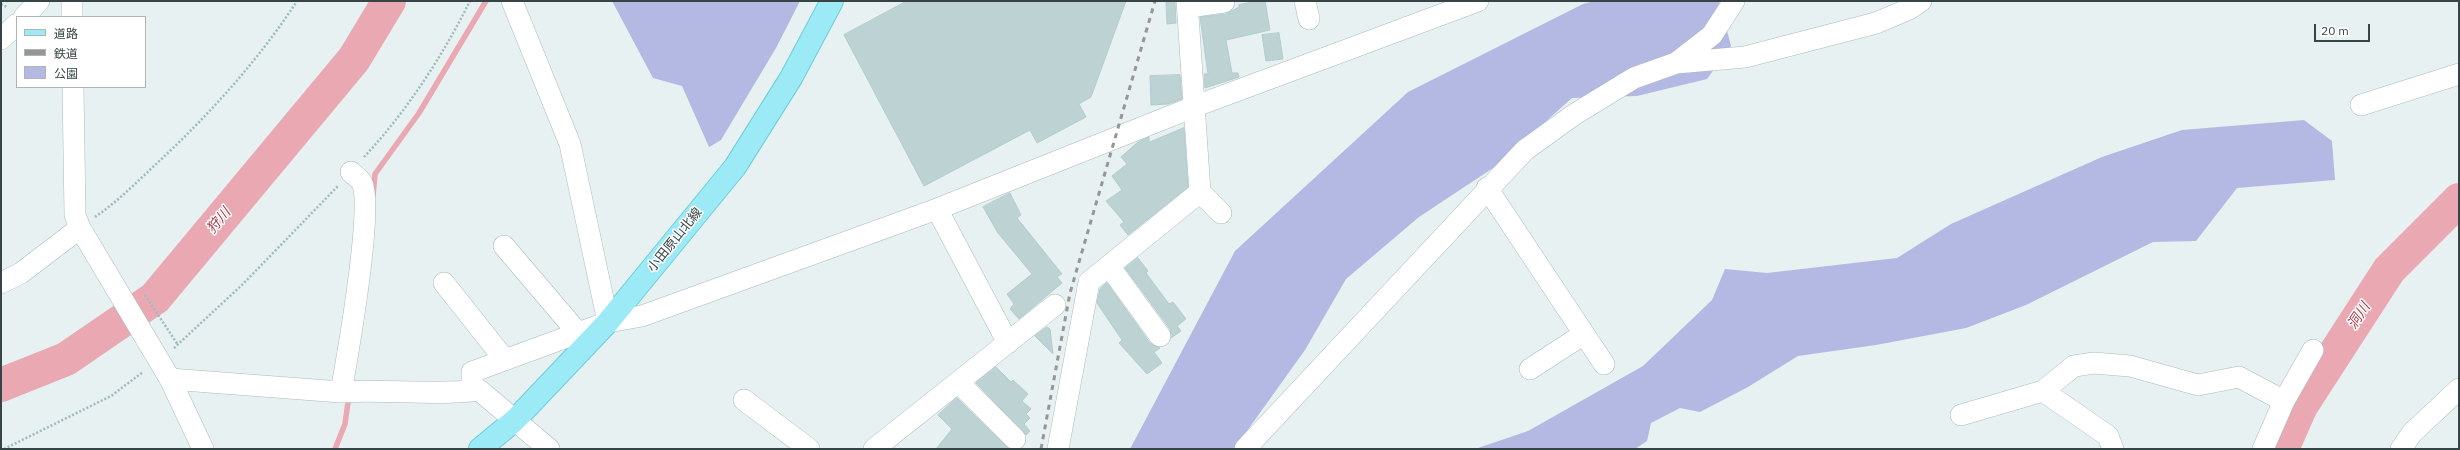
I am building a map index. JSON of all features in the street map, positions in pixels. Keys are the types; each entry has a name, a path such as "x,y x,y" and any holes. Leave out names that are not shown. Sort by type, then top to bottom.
{"main road":[{"name":"小田原山北線","path":"480,449 515,420 608,322 735,167 791,78 832,1"}],"street":[{"path":"25,16 40,1"},
{"path":"72,1 72,16"},
{"path":"512,1 570,144 608,322"},
{"path":"472,391 472,372 608,322 642,316 937,209 1196,106 1478,1"},
{"path":"1676,63 1712,35 1734,1"},
{"path":"1245,449 1487,188 1525,150 1575,114 1634,78 1676,63 1745,57 1876,23 1909,9 1921,1"},
{"path":"1221,213 1200,192 1196,106 1188,4 1224,2"},
{"path":"1,39 16,25"},
{"path":"2362,105 2459,74"},
{"path":"73,88 75,215 80,228 170,379 203,449"},
{"path":"341,392 354,314 365,208 362,183 351,172"},
{"path":"1487,188 1604,364"},
{"path":"1058,449 1089,282 1200,192"},
{"path":"937,209 1008,343"},
{"path":"1,283 21,273 80,228"},
{"path":"504,246 578,333"},
{"path":"1109,266 1160,336"},
{"path":"444,283 505,360"},
{"path":"874,449 959,383 1054,305"},
{"path":"1530,369 1584,334"},
{"path":"2263,449 2284,401 2313,350"},
{"path":"1962,415 2043,391 2074,366 2094,363 2130,366 2198,385 2239,377 2284,401"},
{"path":"170,379 341,392 366,390 452,394 479,390 549,449"},
{"path":"959,383 1015,438"},
{"path":"2401,449 2412,433 2459,389"},
{"path":"2043,391 2108,436 2113,449"},
{"path":"744,400 809,449"}],"path":[{"path":"80,228 113,204 176,146 227,92 285,20 298,1"},
{"path":"4,449 111,396 156,354 243,284 384,136 423,84 456,29 470,1"}],"green space":[{"path":"612,1 800,1 776,48 721,140 709,147 682,86 653,78"},
{"path":"1594,1 1719,1 1731,46 1707,79 1637,96 1572,98 1496,166 1419,217 1346,279 1305,350 1234,449 1130,449 1235,251 1408,92 1583,4"},
{"path":"2304,120 2332,141 2335,180 2237,188 2196,241 2153,242 2026,305 1966,328 1876,345 1798,356 1748,387 1700,412 1680,408 1651,423 1647,441 1635,449 1475,449 1528,431 1643,366 1712,300 1725,269 1767,273 1897,258 1951,224 2102,157 2182,130"}],"building":[{"path":"907,1 1126,1 1091,97 1079,104 1086,117 1037,143 1030,130 924,186 844,35"},
{"path":"1265,1 1270,30 1226,40 1232,73 1238,73 1239,77 1205,88 1204,74 1208,74 1200,17 1226,14 1239,7 1239,5"},
{"path":"1175,2 1176,23 1167,24 1166,3"},
{"path":"1279,33 1283,59 1266,61 1262,35"},
{"path":"1180,75 1182,99 1168,104 1151,105 1150,76"},
{"path":"1184,128 1188,187 1128,235 1120,225 1124,222 1106,201 1122,190 1112,176 1127,164 1121,157 1138,142 1149,137 1149,142"},
{"path":"1010,193 1021,215 1017,218 1062,274 1057,277 1062,283 1019,319 1010,309 1014,304 1007,294 1032,274 998,233 983,207"},
{"path":"1138,258 1148,271 1146,273 1169,304 1173,302 1186,319 1177,326 1181,331 1171,338 1170,329 1125,268"},
{"path":"1107,283 1150,343 1160,348 1154,352 1162,363 1147,374 1119,343 1122,340 1097,303 1100,289"},
{"path":"1047,327 1050,329 1053,354 1035,336"},
{"path":"996,367 1011,382 1013,380 1028,394 1022,401 1031,409 1026,414 1030,418 1024,424 1030,431 1026,435 976,383"},
{"path":"957,398 1009,449 936,449 952,429 938,415"}],"waterway":[{"name":"狩川","path":"1,385 66,359 155,298 354,59 389,1"},
{"path":"373,196 375,174 419,113 486,1"},
{"name":"洞川","path":"2282,449 2301,406 2389,270 2459,200"},
{"path":"335,449 345,424 349,395"}],"railway":[{"path":"1041,449 1070,293 1155,1"}]}
